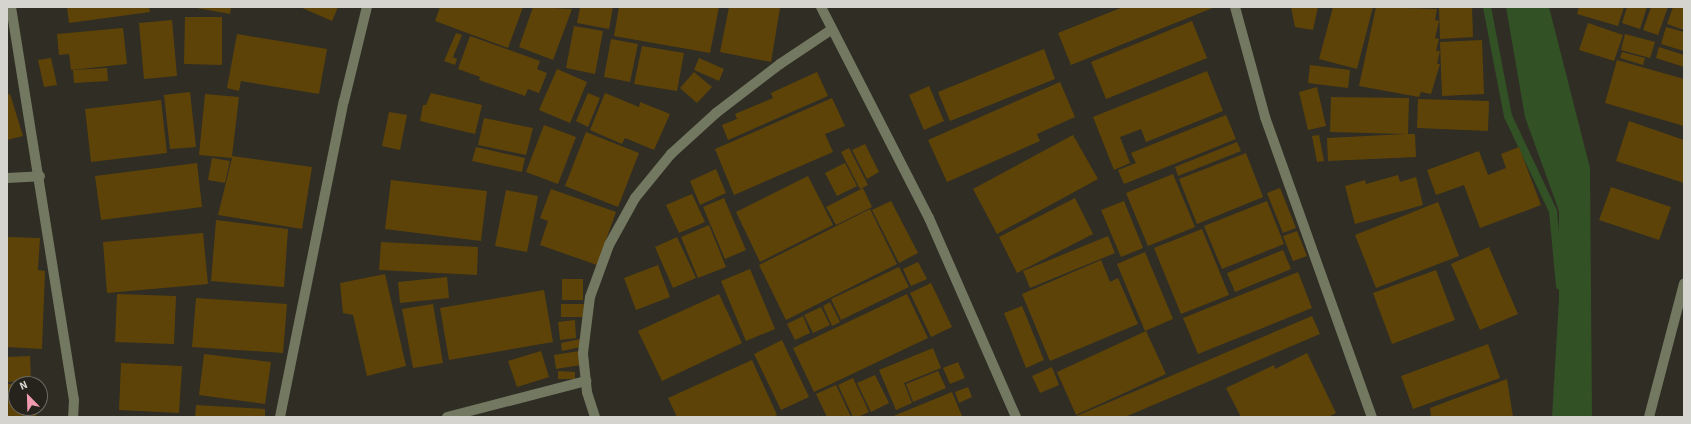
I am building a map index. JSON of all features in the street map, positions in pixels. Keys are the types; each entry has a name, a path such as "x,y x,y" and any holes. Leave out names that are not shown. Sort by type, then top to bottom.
{"street":[{"path":"11,7 40,176 74,400 73,417"},
{"path":"280,417 344,101 367,7"},
{"path":"821,7 831,30 929,218 1016,417"},
{"path":"1235,7 1265,118 1372,417"},
{"path":"595,417 586,381 583,353 590,297 609,245 635,198 671,154 716,113 780,64 831,30"},
{"path":"7,178 40,176"},
{"path":"1649,417 1684,284"},
{"path":"447,417 586,381"}],"shaded area":[{"path":"1506,7 1549,7 1590,168 1592,417 1552,417 1559,299 1559,211 1525,117"}],"building":[{"path":"67,7 149,7 150,12 69,23"},
{"path":"191,7 231,7 230,14"},
{"path":"300,7 338,7 332,21"},
{"path":"440,7 523,7 508,48 435,21"},
{"path":"533,7 572,9 553,60 519,47"},
{"path":"580,7 613,7 609,29 577,23"},
{"path":"619,7 719,7 710,53 614,36"},
{"path":"729,7 780,8 771,62 720,52"},
{"path":"1123,7 1215,7 1071,65 1058,33"},
{"path":"1291,7 1318,7 1313,30 1295,27"},
{"path":"1333,7 1373,7 1357,69 1319,59"},
{"path":"1376,7 1437,9 1435,20 1439,21 1435,38 1439,39 1436,51 1440,51 1437,64 1440,64 1431,94 1421,92 1419,97 1359,86"},
{"path":"1439,7 1472,7 1473,37 1440,39"},
{"path":"1579,7 1624,7 1618,26 1577,14"},
{"path":"1627,7 1647,7 1640,29 1622,23"},
{"path":"1651,7 1668,7 1658,35 1643,30"},
{"path":"1673,7 1684,7 1684,30 1667,24"},
{"path":"185,17 222,17 222,65 184,64"},
{"path":"172,20 177,76 144,79 139,23"},
{"path":"1192,21 1207,58 1106,99 1091,62"},
{"path":"1588,23 1623,35 1614,61 1579,50"},
{"path":"574,26 603,31 595,74 566,68"},
{"path":"1666,27 1684,32 1684,51 1661,44"},
{"path":"123,28 127,64 71,70 69,54 59,55 57,34"},
{"path":"456,33 462,35 453,57 457,59 455,65 444,61"},
{"path":"237,34 327,49 319,94 241,81 239,91 227,88"},
{"path":"1625,34 1655,42 1650,58 1621,50"},
{"path":"470,36 540,61 537,69 547,73 539,93 528,89 525,96 479,80 480,77 458,69"},
{"path":"611,39 638,44 630,82 604,77"},
{"path":"1482,40 1484,94 1442,96 1440,42"},
{"path":"642,46 684,53 677,91 634,84"},
{"path":"1659,47 1684,55 1684,67 1656,58"},
{"path":"1044,49 1055,79 950,121 938,92"},
{"path":"1622,52 1645,58 1643,65 1620,58"},
{"path":"51,58 57,85 44,87 38,60"},
{"path":"699,58 724,69 719,81 694,70"},
{"path":"1617,60 1684,79 1684,126 1605,103"},
{"path":"1310,65 1350,70 1348,88 1308,83"},
{"path":"107,68 108,81 74,83 73,70"},
{"path":"557,69 587,82 570,123 539,110"},
{"path":"1207,71 1223,111 1146,142 1141,129 1120,137 1130,163 1114,170 1093,117"},
{"path":"694,72 712,87 697,103 680,88"},
{"path":"817,72 828,96 728,140 722,125 737,119 735,114 773,98 771,93"},
{"path":"1060,82 1075,117 1037,134 1040,141 947,182 928,140"},
{"path":"929,86 944,121 924,130 909,95"},
{"path":"1317,87 1326,126 1308,130 1299,92"},
{"path":"190,92 196,147 170,149 164,95"},
{"path":"431,93 482,105 475,134 420,121 423,105 426,105"},
{"path":"588,93 600,98 588,127 576,121"},
{"path":"605,93 639,107 640,102 670,114 654,150 625,138 622,144 590,130"},
{"path":"10,94 23,136 7,140 7,95"},
{"path":"205,94 239,97 232,156 312,167 302,229 218,215 232,158 199,155"},
{"path":"1331,97 1409,98 1408,134 1415,134 1416,157 1328,161 1327,138 1406,134 1330,132"},
{"path":"832,98 845,126 825,134 833,152 734,195 715,149"},
{"path":"1418,99 1489,101 1488,131 1417,128"},
{"path":"161,100 167,153 91,162 85,109"},
{"path":"389,112 407,115 400,150 382,146"},
{"path":"1226,115 1236,139 1124,184 1118,170 1136,163 1131,153"},
{"path":"484,118 533,128 526,155 478,145"},
{"path":"1629,121 1684,140 1684,183 1616,161"},
{"path":"544,125 576,137 558,184 526,172"},
{"path":"586,132 639,153 618,207 565,186"},
{"path":"1073,135 1098,179 997,234 973,189"},
{"path":"1319,135 1324,161 1317,162 1312,136"},
{"path":"1237,142 1241,151 1178,176 1175,167"},
{"path":"865,144 879,172 867,179 852,150"},
{"path":"476,147 525,158 522,172 472,161"},
{"path":"1519,147 1541,205 1480,228 1464,185 1436,195 1427,170 1479,151 1488,175 1506,168 1501,154"},
{"path":"849,148 868,185 860,189 841,152"},
{"path":"1246,153 1263,197 1197,224 1179,179"},
{"path":"212,158 230,161 225,183 208,180"},
{"path":"197,163 202,207 101,220 95,176"},
{"path":"845,163 857,186 837,196 825,173"},
{"path":"716,169 726,193 700,205 690,181"},
{"path":"1173,174 1195,227 1148,246 1126,193"},
{"path":"1398,175 1400,182 1416,177 1423,205 1355,224 1345,186 1365,180 1366,184"},
{"path":"808,176 833,225 760,262 736,212"},
{"path":"391,180 487,191 481,241 385,229"},
{"path":"1611,187 1671,207 1659,240 1599,220"},
{"path":"863,188 872,207 836,225 826,207"},
{"path":"1280,188 1296,228 1283,233 1267,193"},
{"path":"551,189 616,212 597,265 540,245 548,221 540,218"},
{"path":"506,190 538,196 527,252 495,246"},
{"path":"692,194 705,222 679,233 666,205"},
{"path":"724,198 746,250 725,259 703,207"},
{"path":"1075,198 1093,234 1017,273 999,237"},
{"path":"891,201 918,253 899,263 872,210"},
{"path":"1124,201 1143,248 1121,257 1101,210"},
{"path":"1267,201 1284,244 1222,269 1204,226"},
{"path":"1438,202 1459,256 1376,288 1355,235"},
{"path":"870,209 897,264 786,320 759,265"},
{"path":"216,220 288,229 284,287 211,281"},
{"path":"709,225 726,267 698,278 681,237"},
{"path":"1202,229 1229,295 1181,314 1154,248"},
{"path":"1297,231 1307,256 1293,261 1283,236"},
{"path":"203,233 208,284 107,293 103,242"},
{"path":"1108,236 1115,253 1030,288 1023,271"},
{"path":"7,237 40,238 38,270 45,271 42,349 7,347"},
{"path":"677,237 696,278 673,288 655,247"},
{"path":"381,242 478,247 477,275 379,270"},
{"path":"1489,247 1518,314 1480,330 1451,264"},
{"path":"1283,250 1291,269 1235,292 1227,273"},
{"path":"1145,252 1173,319 1145,331 1117,264"},
{"path":"1101,260 1110,282 1118,278 1138,324 1050,361 1022,294"},
{"path":"918,262 927,279 911,286 903,269"},
{"path":"658,265 670,297 636,310 624,278"},
{"path":"899,267 909,287 841,320 831,299"},
{"path":"750,269 775,329 746,341 721,281"},
{"path":"1436,270 1455,320 1392,344 1373,293"},
{"path":"1298,272 1312,308 1198,354 1183,318"},
{"path":"385,274 406,366 367,376 353,315 343,313 340,283"},
{"path":"447,277 449,298 400,303 398,282"},
{"path":"562,279 583,279 583,300 562,300"},
{"path":"931,283 952,327 931,337 910,293"},
{"path":"544,290 553,342 449,360 440,308"},
{"path":"117,294 176,296 174,344 115,342"},
{"path":"719,294 742,343 662,381 638,331"},
{"path":"907,294 928,338 814,392 793,348"},
{"path":"196,298 287,304 283,353 192,347"},
{"path":"830,302 840,322 832,326 823,306"},
{"path":"433,304 443,363 413,368 402,309"},
{"path":"561,304 584,304 583,317 561,317"},
{"path":"1022,306 1044,360 1026,368 1004,313"},
{"path":"821,307 830,325 813,333 804,315"},
{"path":"803,316 810,333 795,340 787,324"},
{"path":"1312,316 1320,334 1125,417 1074,417"},
{"path":"575,320 576,338 560,340 558,322"},
{"path":"1146,331 1166,374 1076,415 1057,372"},
{"path":"580,339 581,347 562,351 561,343"},
{"path":"782,340 809,397 781,410 754,354"},
{"path":"1488,344 1500,378 1413,409 1401,376"},
{"path":"933,348 941,368 904,383 912,403 896,410 879,370"},
{"path":"541,351 549,377 517,387 508,361"},
{"path":"579,351 581,365 556,369 554,355"},
{"path":"1307,353 1336,413 1328,417 1241,417 1226,388 1274,365 1275,369"},
{"path":"204,354 271,362 265,404 199,395"},
{"path":"30,356 31,376 8,376 7,382 7,357"},
{"path":"752,360 777,415 773,417 677,417 668,398"},
{"path":"958,362 965,378 950,384 943,368"},
{"path":"121,363 182,366 179,413 119,410"},
{"path":"1052,367 1059,385 1040,393 1032,376"},
{"path":"558,371 575,372 575,379 558,379"},
{"path":"938,371 946,388 913,402 906,384"},
{"path":"875,375 889,403 871,412 857,383"},
{"path":"853,378 869,412 858,417 853,417 838,385"},
{"path":"1507,379 1513,417 1431,417 1430,408"},
{"path":"8,384 8,416 36,417 7,417"},
{"path":"836,385 851,417 827,417 816,394"},
{"path":"968,387 972,397 959,403 955,392"},
{"path":"952,392 962,416 891,417"},
{"path":"196,405 265,409 265,417 195,417"}],"waterway":[{"path":"1487,7 1508,116 1553,211 1560,286"}]}
